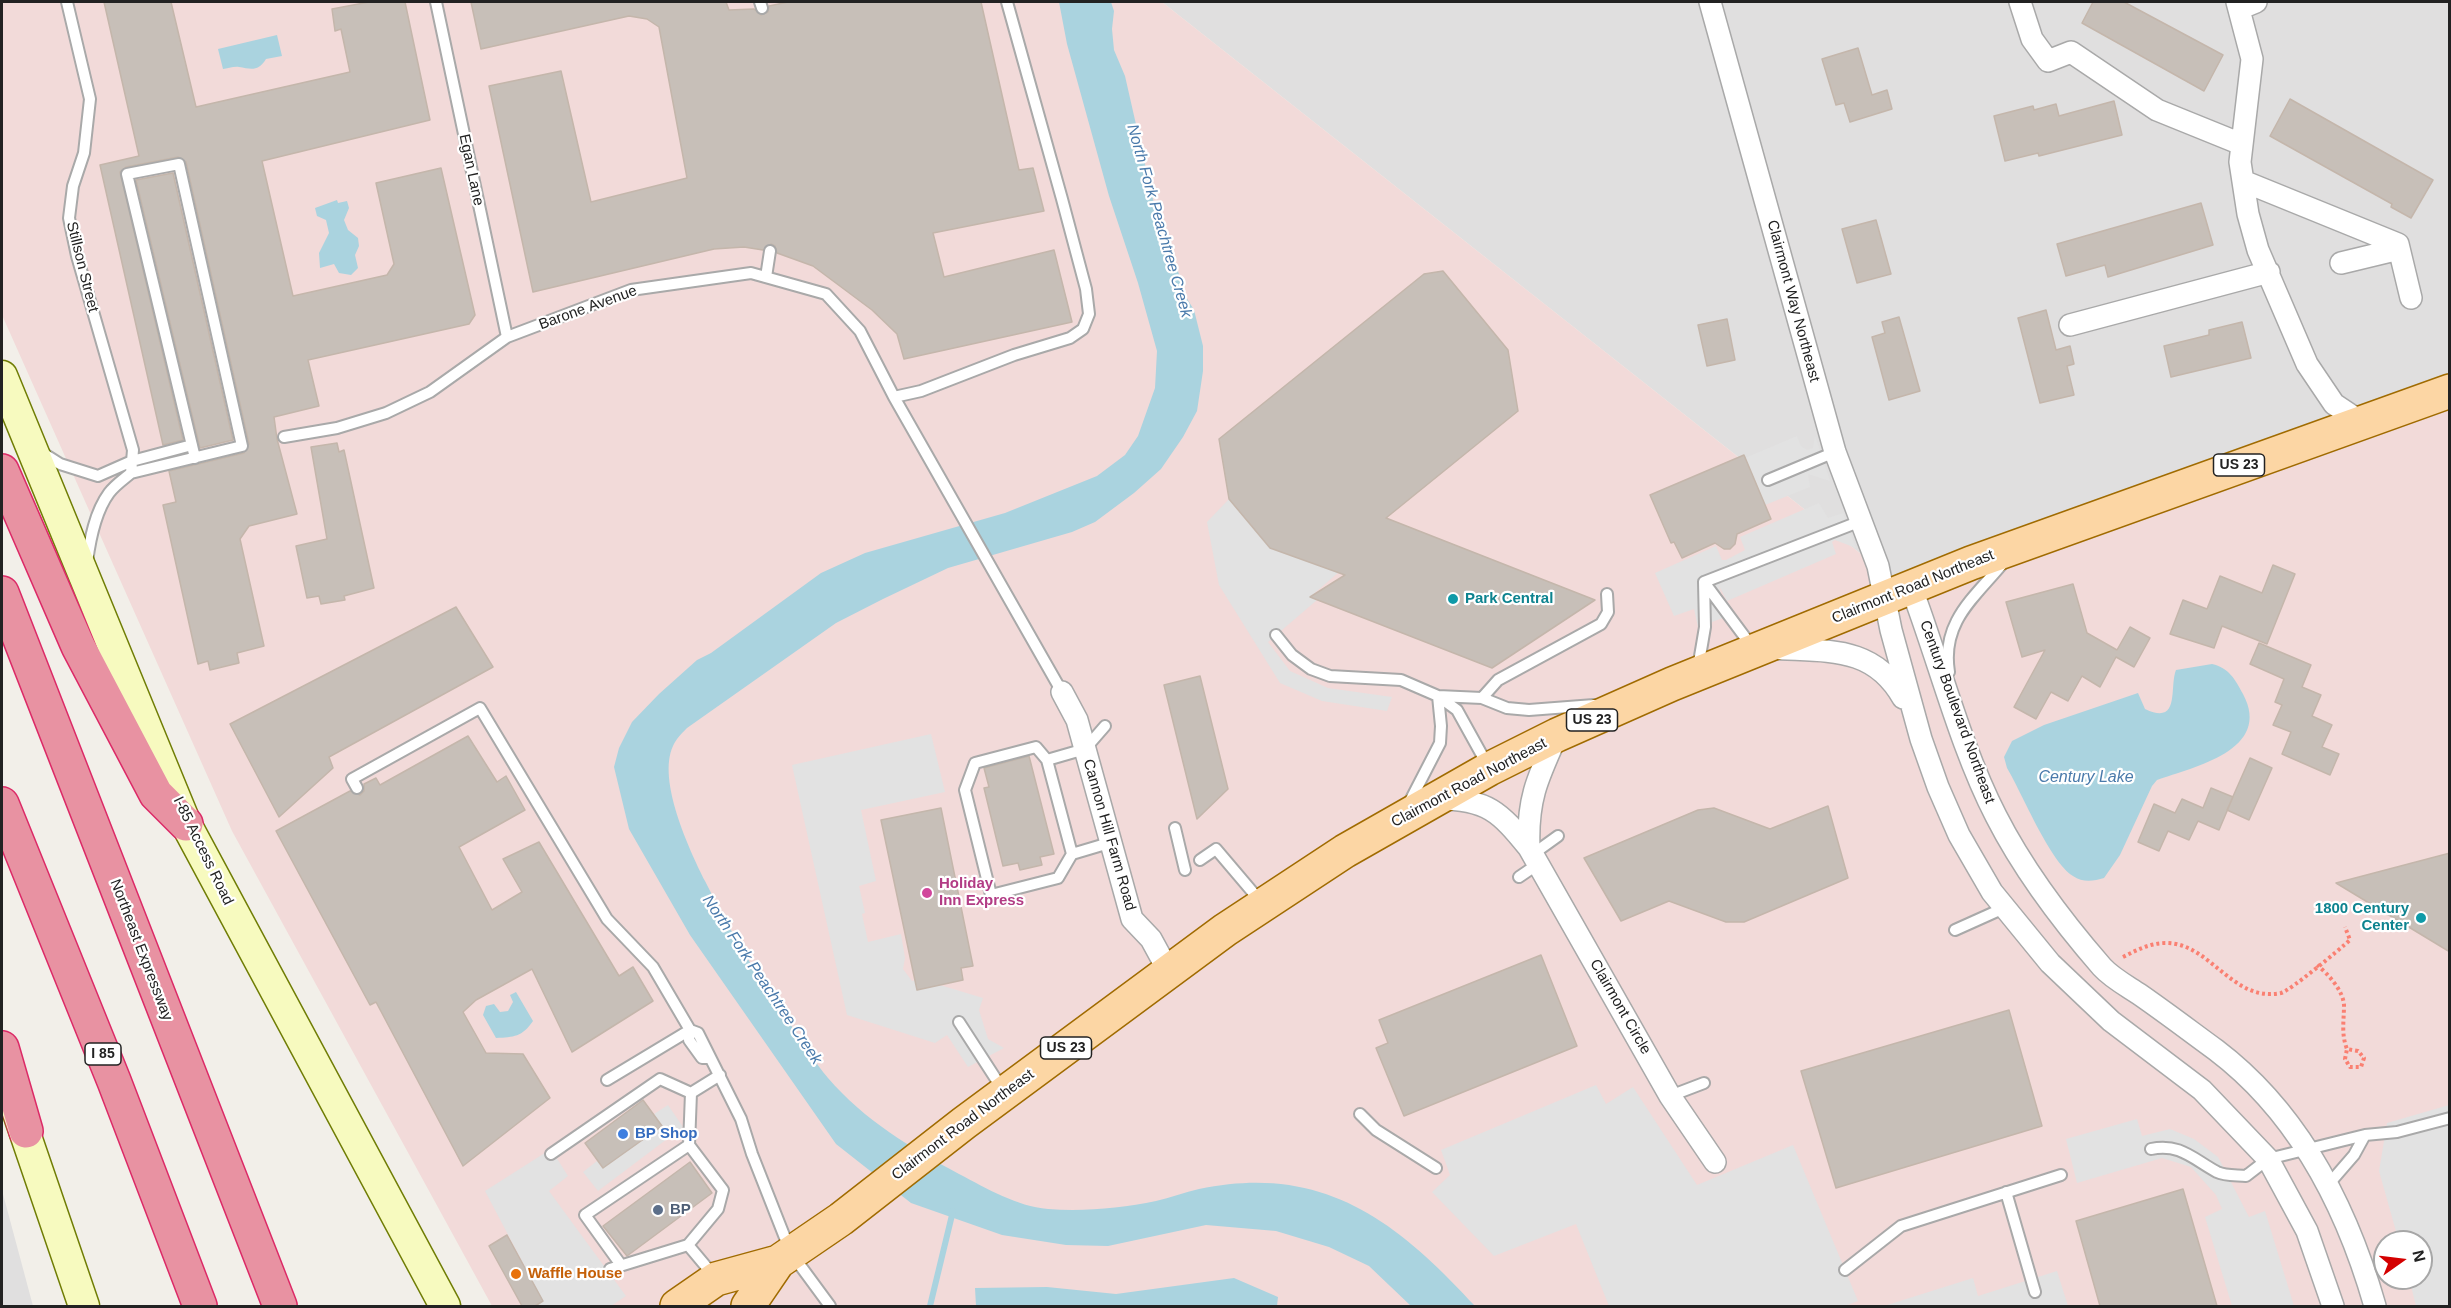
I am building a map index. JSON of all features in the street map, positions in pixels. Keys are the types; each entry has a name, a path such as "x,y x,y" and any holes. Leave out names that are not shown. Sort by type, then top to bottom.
{"highway":[{"path":"2,471 78,646 156,794 186,824"},
{"name":"Northeast Expressway","path":"2,593 280,1306"},
{"name":"I 85","path":"2,804 114,1082 200,1306"},
{"path":"2,1048 26,1131"}],"main road":[{"name":"I-85 Access Road","path":"2,376 186,824 445,1306"},
{"name":"Clairmont Road Northeast","path":"677,1306 716,1279 785,1257 841,1219 964,1123 1263,904 1345,851 1489,769 1557,735 1697,674 1898,592 2017,546 2450,391"},
{"path":"2,1071 26,1131 84,1306"},
{"name":"Clairmont Road Northeast","path":"748,1306 785,1257"}],"street":[{"name":"Clairmont Way Northeast","path":"1710,2 1835,452 1878,566 1898,592"},
{"path":"2020,2 2032,39 2048,61 2071,52 2157,110 2241,144"},
{"path":"2244,4 2252,59 2241,144 2243,181 2248,214 2258,250 2307,364 2334,404 2361,422"},
{"path":"2243,181 2398,244 2411,298"},
{"path":"2341,263 2399,249"},
{"path":"2070,325 2269,272"},
{"path":"1898,592 1921,739"},
{"name":"Century Boulevard Northeast","path":"1898,592 1953,705 1985,792 2005,834 2035,881 2104,970 2184,1026 2240,1070 2307,1148 2328,1185 2355,1243 2375,1306"},
{"path":"1761,648 1846,653 1882,669 1897,686 1959,835 1983,879 2039,951 2075,989 2124,1032 2202,1090 2268,1159 2303,1223 2332,1306"},
{"name":"Cannon Hill Farm Road","path":"1062,692 1077,720 1109,843 1132,919 1150,939 1169,972"},
{"name":"Clairmont Circle","path":"1533,855 1528,816 1534,787 1557,735"},
{"name":"Clairmont Circle","path":"1435,799 1461,799 1493,809 1503,817 1533,855 1671,1096 1715,1162"}],"lane":[{"name":"Stillson Street","path":"67,2 90,99 84,153 73,186 69,218 77,256 133,450 131,473"},
{"name":"Egan Lane","path":"436,2 507,338"},
{"path":"894,397 921,392 1014,355 1070,338 1083,329 1089,314 1086,289 1007,2"},
{"path":"85,580 90,540 98,516 109,493 131,473 195,458 242,446 179,164 127,174 195,458"},
{"path":"766,277 770,251"},
{"name":"Barone Avenue","path":"284,436 337,428 386,413 430,392 507,338 631,290 751,273 826,294 860,331 894,397 1062,692"},
{"path":"28,443 60,464 98,476 132,460 192,445"},
{"path":"1768,480 1835,452"},
{"path":"1704,582 1861,521"},
{"path":"1953,705 1947,661 1948,637 1954,621 2017,546"},
{"path":"1704,582 1747,640 1761,648"},
{"path":"1697,674 1705,627 1704,582"},
{"path":"1482,698 1498,680 1601,624 1608,612 1607,594"},
{"path":"1276,634 1292,655 1311,669 1330,676 1401,680 1438,696 1457,710 1489,769"},
{"path":"1438,696 1482,698 1507,708 1529,710 1630,703"},
{"path":"1401,818 1440,743 1442,726 1438,696"},
{"path":"357,788 352,779 480,708 607,919 652,967 690,1030 698,1033 710,1052 709,1058 720,1075 741,1119 785,1257 830,1306"},
{"path":"1047,760 1085,749 1105,726"},
{"path":"1072,854 1047,760 1036,747 975,763 965,790 991,895 1058,878 1072,854 1109,843"},
{"path":"1175,828 1185,870"},
{"path":"1519,877 1533,855 1558,836"},
{"path":"1200,860 1216,849 1263,904"},
{"path":"1955,930 1987,918 2004,908"},
{"path":"959,1022 1005,1093"},
{"path":"607,1080 690,1030"},
{"path":"690,1093 720,1075"},
{"path":"551,1154 660,1079 690,1093"},
{"path":"1671,1096 1704,1083"},
{"path":"610,1269 688,1245 718,1209 723,1190 689,1144 690,1093"},
{"path":"1360,1113 1376,1130 1436,1168"},
{"path":"2151,1149 2165,1146 2196,1157 2219,1174 2246,1176 2268,1159 2307,1148 2366,1135 2397,1132 2450,1118"},
{"path":"2328,1185 2354,1155 2366,1135"},
{"path":"621,1265 585,1215 689,1144"},
{"path":"1845,1270 1901,1226 2061,1175"},
{"path":"2006,1192 2035,1292"},
{"path":"688,1245 716,1279"}],"path":[{"path":"2123,957 2146,946 2167,943 2190,948 2241,987 2263,994 2282,993 2350,940 2345,927"},
{"path":"2317,965 2329,975 2344,1003 2342,1022 2347,1049 2345,1059 2350,1067 2361,1067 2364,1058 2358,1051 2347,1049"}],"shaded area":[{"path":"2,2 1162,2 1894,580 2449,405 2449,1306 492,1306 232,831 2,315"},
{"path":"1162,2 2449,2 2449,405 1894,580"},
{"path":"1797,436 1801,446 1807,450 1813,448 1815,436 1830,481 1808,474 1810,487 1765,505 1745,458"},
{"path":"1229,499 1270,548 1339,572 1310,597 1317,600 1268,642 1290,671 1328,688 1392,697 1387,711 1322,701 1280,683 1219,585 1207,522"},
{"path":"1819,503 1828,518 1843,513 1856,548 1835,540 1832,542 1836,554 1727,601 1719,586 1724,604 1734,614 1698,627 1694,609 1674,616 1655,573 1716,546 1722,560 1726,560 1745,550 1740,537"},
{"path":"931,734 945,792 861,810 876,881 859,886 865,913 862,914 868,942 901,934 905,958 903,969 912,981 920,979 983,998 979,1010 988,1039 1004,1048 968,1067 947,1035 935,1043 847,1015 792,765"},
{"path":"1596,1085 1606,1104 1633,1087 1697,1185 1793,1145 1858,1301 1845,1306 1609,1306 1576,1224 1494,1256 1432,1192 1450,1175 1441,1150"},
{"path":"668,1105 683,1127 598,1191 583,1172 597,1161 603,1168 662,1126 654,1114"},
{"path":"2449,1105 2449,1306 2416,1306 2412,1290 2433,1290 2433,1230 2396,1230 2379,1171 2387,1123"},
{"path":"2137,1119 2142,1136 2170,1129 2194,1139 2218,1157 2249,1217 2265,1211 2294,1306 2232,1306 2205,1217 2222,1209 2216,1195 2191,1167 2162,1158 2077,1183 2066,1139"},
{"path":"551,1149 568,1176 549,1191 626,1296 611,1306 535,1306 543,1301 485,1191"},
{"path":"2,1189 3,1194 33,1306 2,1306"},
{"path":"2057,1271 2068,1306 1884,1306 1973,1278 1978,1296"}],"water":[{"name":"North Fork Peachtree Creek","path":"1059,2 1111,2 1114,11 1112,29 1114,50 1125,76 1155,208 1168,239 1186,297 1194,310 1203,346 1203,371 1197,411 1183,437 1161,469 1134,493 1095,522 1072,532 948,568 883,599 836,623 687,728 674,743 669,760 669,777 677,814 698,867 725,920 758,976 828,1078 873,1120 923,1154 1002,1196 1048,1209 1089,1210 1130,1206 1199,1189 1243,1183 1283,1184 1320,1192 1354,1206 1385,1224 1446,1275 1475,1306 1411,1306 1369,1266 1329,1247 1276,1231 1206,1225 1108,1246 1066,1245 1002,1235 911,1203 836,1144 690,935 629,829 614,767 619,748 632,722 697,660 711,653 821,573 865,553 1005,513 1097,476 1125,455 1138,436 1155,388 1157,351 1138,283 1109,196 1067,44"},
{"path":"277,35 282,56 266,59 254,69 237,67 223,69 218,49"},
{"path":"337,200 338,203 347,201 349,208 344,220 348,230 358,238 359,246 355,255 358,268 351,275 339,273 334,264 320,268 319,253 329,233 326,220 317,216 315,208"},
{"name":"Century Lake","path":"2212,664 2227,671 2243,694 2249,713 2247,729 2239,742 2208,762 2157,780 2152,786 2120,855 2104,878 2092,881 2073,876 2055,857 2007,768 2004,757 2012,741 2044,725 2138,693 2145,709 2156,713 2164,712 2169,709 2171,702 2176,670"},
{"path":"516,992 533,1021 517,1035 496,1038 483,1015 486,1006 494,1004 500,1012 508,1011 513,1002 510,995"},
{"path":"1234,1278 1278,1297 1277,1306 976,1306 975,1288 1047,1287 1116,1294"}],"building":[{"path":"104,2 171,2 196,107 350,72 341,29 335,31 332,9 369,2 405,2 430,120 262,161 293,296 387,275 394,264 376,183 441,168 475,315 469,324 308,360 319,406 274,417 277,439 297,514 249,526 240,539 264,646 237,653 239,663 210,670 208,661 198,664 163,505 176,502 169,471 244,453 249,444 186,162 178,157 126,167 120,172 183,440 163,445 100,165 139,156"},
{"path":"471,2 726,2 729,10 754,9 761,15 768,12 769,6 788,2 981,2 1019,170 1033,168 1044,211 933,233 944,277 1054,250 1072,322 904,359 897,334 872,310 813,266 777,253 775,246 771,244 763,250 744,247 714,249 533,292 489,86 561,71 591,202 687,178 659,27 647,19 629,16 481,49"},
{"path":"2093,2 2124,2 2223,55 2204,91 2082,23"},
{"path":"1858,48 1872,95 1887,90 1892,109 1850,122 1844,103 1836,105 1822,59"},
{"path":"2290,99 2433,180 2411,218 2391,207 2392,204 2270,136"},
{"path":"2114,101 2122,135 2039,156 2038,153 2005,161 1994,116 2033,106 2034,110 2056,104 2059,116"},
{"path":"173,173 233,440 200,448 136,180"},
{"path":"2201,203 2213,245 2108,277 2105,265 2066,276 2057,244"},
{"path":"1876,220 1891,274 1857,283 1842,229"},
{"path":"1443,271 1508,350 1518,411 1386,518 1595,600 1492,668 1310,597 1345,575 1270,548 1229,499 1219,439 1424,274"},
{"path":"2046,310 2056,350 2070,346 2074,364 2067,366 2074,395 2040,403 2018,318"},
{"path":"1899,317 1920,391 1889,400 1872,337 1885,333 1882,322"},
{"path":"1727,319 1735,360 1707,366 1698,325"},
{"path":"2242,322 2251,358 2171,377 2164,346 2209,335 2209,330"},
{"path":"337,443 339,452 344,450 374,588 344,596 345,600 321,604 319,596 307,598 296,546 327,539 311,447"},
{"path":"1744,455 1771,519 1737,534 1735,544 1730,549 1724,549 1715,543 1682,558 1674,542 1671,543 1650,495"},
{"path":"2273,565 2295,574 2267,644 2222,626 2214,648 2170,634 2183,600 2207,609 2220,576 2262,593"},
{"path":"2073,584 2087,633 2117,650 2130,627 2150,638 2134,667 2116,657 2100,687 2082,676 2068,701 2051,692 2036,719 2014,707 2045,650 2022,657 2006,602"},
{"path":"456,607 493,667 329,757 333,768 279,817 230,724"},
{"path":"2259,643 2311,665 2302,687 2321,695 2312,716 2332,725 2322,747 2339,754 2330,775 2282,754 2291,732 2273,725 2282,705 2275,702 2284,679 2250,664"},
{"path":"1200,676 1228,789 1197,819 1164,685"},
{"path":"468,736 497,782 506,776 525,810 459,847 492,910 522,892 503,859 539,842 619,976 633,967 653,1001 572,1052 532,969 476,1000 463,1012 486,1053 523,1054 550,1098 463,1166 376,1002 370,1005 276,831 350,791 360,795 364,791 364,784 376,778 380,785"},
{"path":"1029,756 1054,854 1040,857 1042,865 1020,870 1018,863 1003,866 984,788 989,787 984,768"},
{"path":"2250,758 2272,768 2249,820 2227,810"},
{"path":"2211,788 2233,797 2219,830 2198,821 2189,840 2168,831 2159,851 2138,842 2154,804 2175,813 2182,799 2203,808"},
{"path":"1828,806 1848,878 1744,922 1726,922 1669,901 1621,921 1584,858 1698,810 1714,808 1770,829"},
{"name":"Holiday Inn Express","path":"941,808 973,966 961,968 963,980 917,990 881,820"},
{"name":"1800 Century Center","path":"2450,853 2450,952 2336,883"},
{"path":"1541,955 1577,1046 1404,1116 1376,1048 1388,1043 1379,1020"},
{"path":"2009,1010 2042,1126 1836,1188 1801,1071"},
{"name":"BP Shop","path":"643,1100 662,1126 603,1168 585,1143"},
{"name":"BP","path":"690,1162 712,1193 627,1256 603,1226"},
{"path":"2183,1189 2217,1306 2100,1306 2076,1221"},
{"name":"Waffle House","path":"507,1235 543,1301 535,1306 522,1306 489,1246"}],"waterway":[{"path":"930,1306 953,1211"}],"place":[{"name":"Park Central","path":"1453,599"},
{"name":"Holiday Inn Express","path":"927,893"},
{"name":"1800 Century Center","path":"2421,918"},
{"name":"BP Shop","path":"623,1134"},
{"name":"BP","path":"658,1210"},
{"name":"Waffle House","path":"516,1274"}]}
